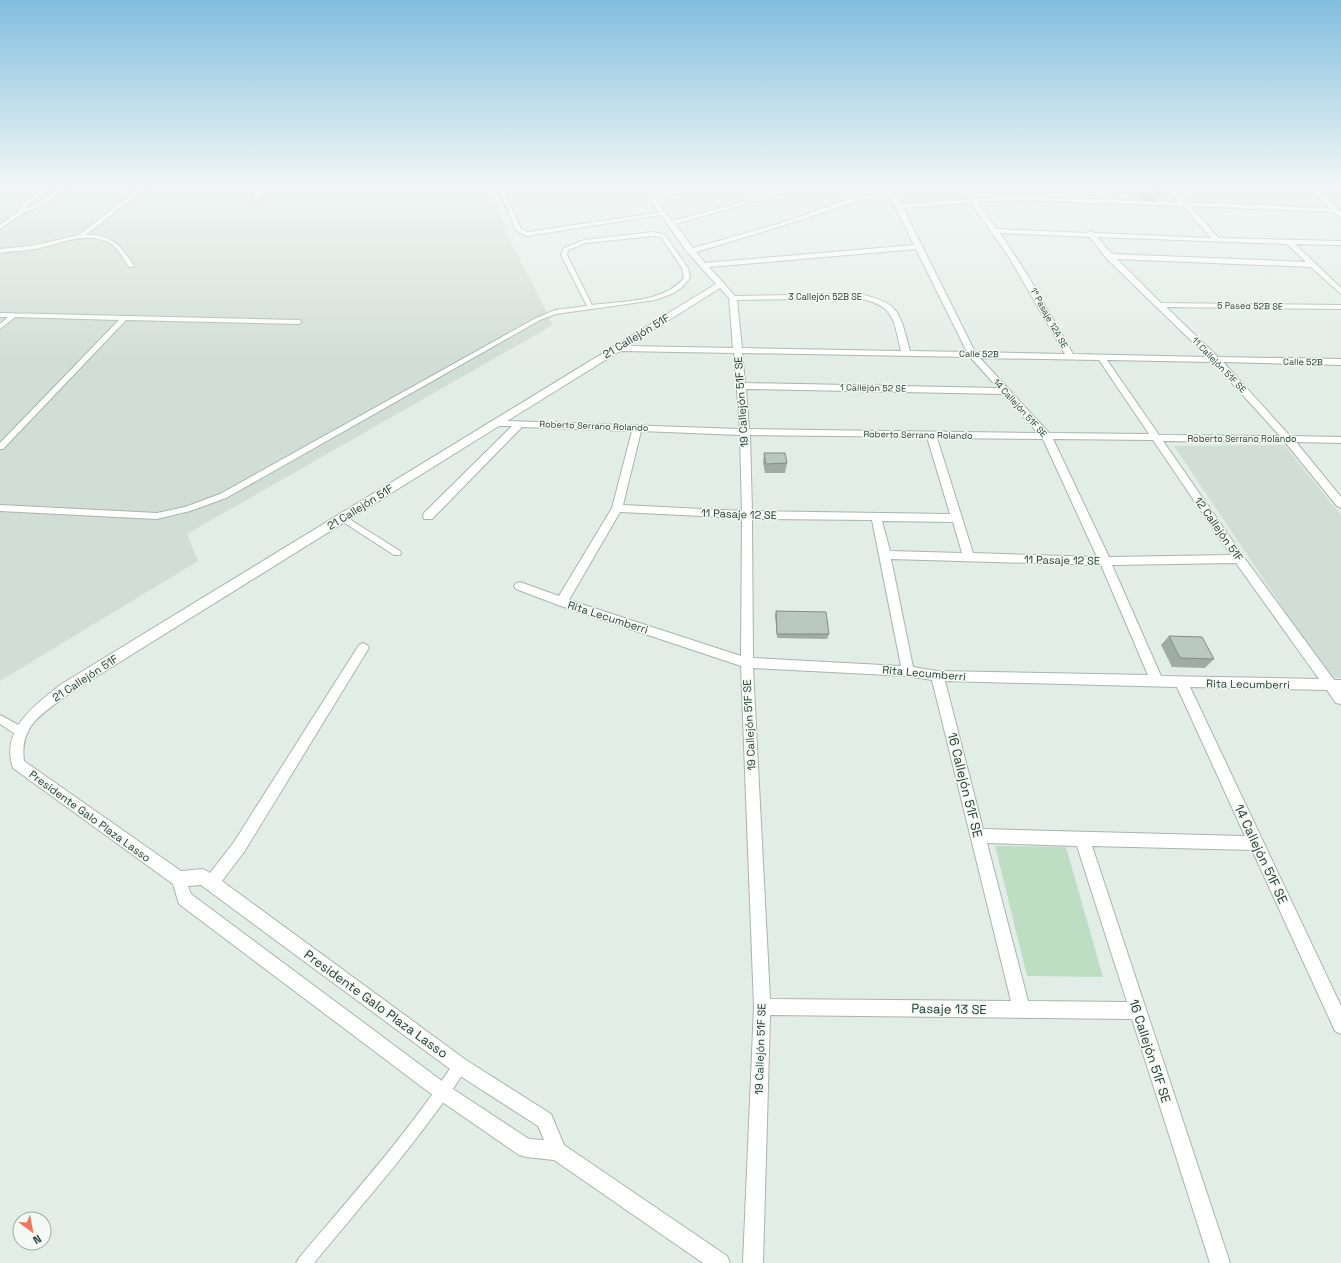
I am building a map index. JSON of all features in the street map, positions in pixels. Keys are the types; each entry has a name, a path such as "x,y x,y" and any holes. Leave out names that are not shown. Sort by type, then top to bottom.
{"street":[{"path":"688,246 720,285 733,298"},
{"path":"692,251 709,246"},
{"name":"1° Pasaje 12A SE","path":"1006,246 1021,267 1070,356"},
{"name":"11 Callejón 51F SE","path":"1100,246 1216,360 1289,439 1341,504"},
{"path":"1293,246 1341,292"},
{"path":"704,265 918,247"},
{"name":"14 Callejón 51F SE","path":"918,247 972,354 1047,438 1105,561 1157,682"},
{"path":"1109,256 1313,265"},
{"name":"21 Callejón 51F","path":"18,738 34,713 65,689 720,285"},
{"name":"3 Callejón 52B SE","path":"733,298 858,296 871,298 885,303 893,309 906,353"},
{"name":"19 Callejón 51F SE","path":"733,298 744,432 747,515 747,663 762,1007 753,1263"},
{"name":"5 Paseo 52B SE","path":"1160,305 1341,307"},
{"name":"Calle 52B","path":"617,348 737,349 1341,362"},
{"name":"12 Callejón 51F","path":"1101,357 1239,558 1336,685 1341,699"},
{"name":"1 Callejón 52 SE","path":"741,386 1004,391"},
{"name":"Roberto Serrano Rolando","path":"495,423 744,432 1047,438 1341,440"},
{"path":"428,516 520,424"},
{"path":"562,602 616,508 637,428"},
{"path":"931,435 970,557"},
{"name":"11 Pasaje 12 SE","path":"616,508 747,515 957,518"},
{"path":"876,517 908,671"},
{"name":"11 Pasaje 12 SE","path":"885,555 1105,561 1239,558"},
{"name":"Rita Lecumberri","path":"520,586 562,602 747,663 908,671 937,676 1336,685"},
{"path":"211,883 238,847 363,648"},
{"name":"16 Callejón 51F SE","path":"937,676 1022,1010"},
{"name":"14 Callejón 51F SE","path":"1181,682 1340,1021"},
{"name":"Presidente Galo Plaza Lasso","path":"18,738 18,764 179,879 203,877 460,1066 545,1120 557,1151"},
{"path":"977,836 1256,843"},
{"name":"16 Callejón 51F SE","path":"1082,839 1220,1263"},
{"path":"179,879 184,899 444,1093 526,1148 557,1151 720,1263"},
{"name":"Pasaje 13 SE","path":"762,1007 1137,1011"}],"lane":[{"path":"0,250 42,246"},
{"path":"116,246 131,266"},
{"path":"571,246 566,249 564,255 590,307"},
{"path":"0,508 157,516 205,503 223,496 538,319 555,312 653,299 668,295 680,288 687,278 685,268 670,246"},
{"path":"0,315 300,322"},
{"path":"0,327 14,315"},
{"path":"0,448 124,318"},
{"path":"343,518 397,553"},
{"path":"0,719 18,738"},
{"path":"304,1263 444,1093 460,1066"}],"shaded area":[{"path":"0,246 513,246 553,325 187,534 198,561 0,681"},
{"path":"1284,445 1341,515 1341,678 1330,678 1174,446"}],"green space":[{"path":"995,846 1066,847 1103,977 1027,976"}],"building":[{"path":"764,453 785,453 787,463 766,464"},
{"path":"776,611 826,612 829,634 777,634"},
{"path":"1169,636 1202,637 1214,659 1180,658"}]}
